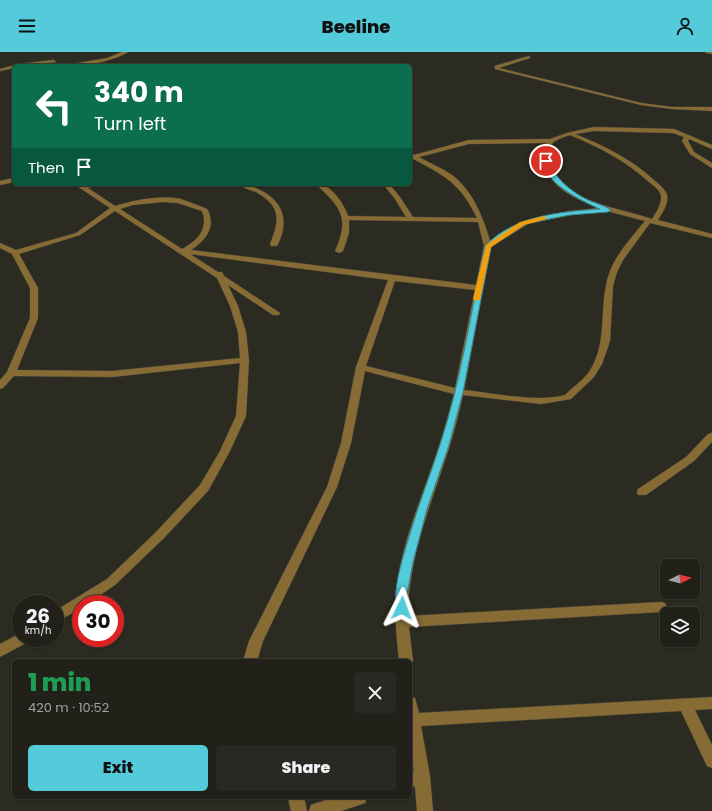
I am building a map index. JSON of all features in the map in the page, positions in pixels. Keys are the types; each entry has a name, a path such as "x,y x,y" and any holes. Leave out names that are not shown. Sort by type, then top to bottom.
{"street":[{"path":"75,64 108,59 126,52"},
{"path":"707,52 712,53"},
{"path":"529,57 497,67 497,69 641,104 672,108 712,109"},
{"path":"19,64 54,61"},
{"path":"0,70 12,66"},
{"path":"0,75 7,74"},
{"path":"412,156 469,142 551,141 571,134 594,129 672,130 712,147"},
{"path":"361,367 459,392 549,401 566,398 575,392 591,375 605,349 608,331 609,286 612,272 631,244 663,205 664,196 660,188 626,160 606,148 571,134"},
{"path":"688,136 685,141 692,153 712,166"},
{"path":"551,141 547,146 547,166 553,176 575,195 594,205 608,210 712,236"},
{"path":"406,659 402,622 402,594 408,562 422,509 445,445 459,392 488,246 481,220 472,202 450,177 412,156"},
{"path":"0,183 12,180"},
{"path":"80,186 219,274 276,313"},
{"path":"247,186 267,197 279,208 282,219 280,232 274,244"},
{"path":"322,186 328,190 342,209 346,218 346,228 339,250"},
{"path":"388,186 398,198 411,220"},
{"path":"15,253 78,234 115,208 133,203 163,200 179,201 205,210 208,216 209,224 207,231 196,244 183,251"},
{"path":"488,246 526,222 570,213 608,210"},
{"path":"346,218 481,220"},
{"path":"0,245 15,253 34,288 34,318 11,374 0,386"},
{"path":"183,251 479,288"},
{"path":"64,612 110,582 159,536 204,488 225,451 241,416 246,360 242,332 234,306 219,274"},
{"path":"251,659 256,641 332,487 346,443 361,367 392,278"},
{"path":"11,374 112,374 246,360"},
{"path":"642,492 690,459 712,436"},
{"path":"402,622 660,607"},
{"path":"0,651 12,644"},
{"path":"425,811 416,778 412,720 712,703"},
{"path":"685,705 712,761"},
{"path":"297,799 300,811"},
{"path":"317,811 353,799"}],"slow traffic":[{"path":"477,299 488,246 522,223 544,218"}],"route":[{"path":"402,608 402,594 408,562 422,509 445,445 459,392 488,246 522,223 570,213 608,210 584,200 564,187 553,176 547,166 546,161"}]}
